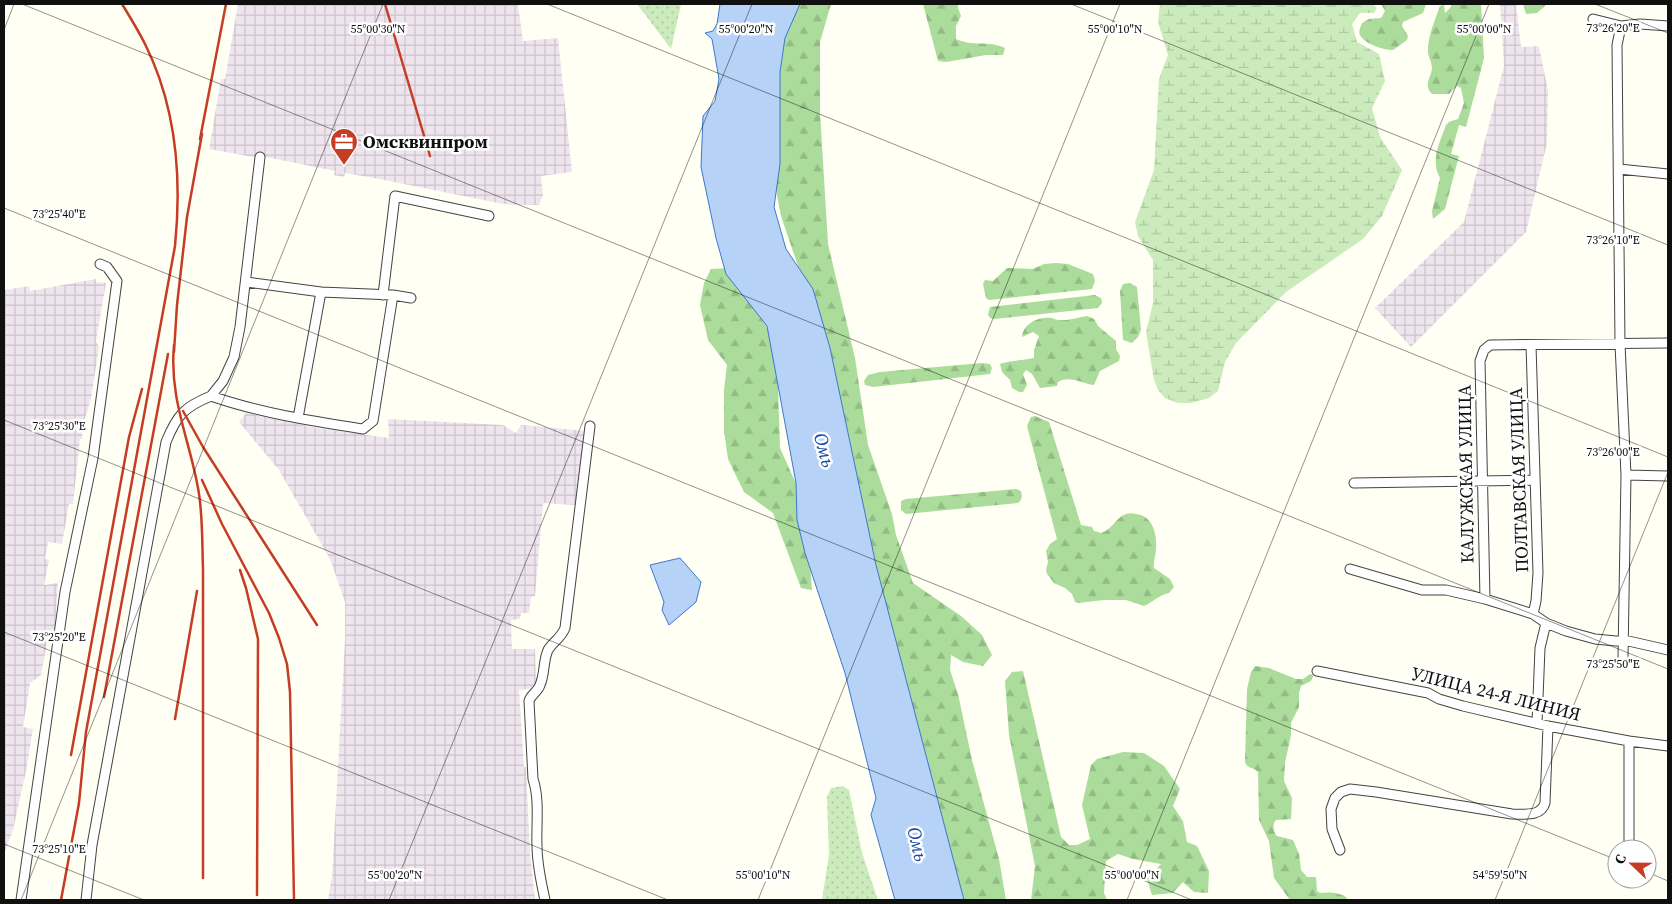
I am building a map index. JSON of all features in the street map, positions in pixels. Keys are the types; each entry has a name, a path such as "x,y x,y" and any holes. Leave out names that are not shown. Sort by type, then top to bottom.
{"street":[{"path":"1593,19 1621,26 1640,24 1668,26"},
{"path":"1621,26 1617,45 1620,344 1626,475 1623,658"},
{"path":"86,900 92,845 166,442 179,415 196,402 211,396 223,381 234,357 246,282 260,156"},
{"path":"1619,170 1668,174"},
{"path":"211,396 235,404 298,418 363,429 373,421 388,295 395,196 489,216"},
{"path":"21,900 65,592 93,458 109,351 117,281 107,267 100,264"},
{"path":"246,282 321,292 411,298"},
{"path":"298,418 321,292"},
{"path":"1531,344 1668,343"},
{"name":"КАЛУЖСКАЯ УЛИЦА","path":"1485,599 1480,361 1484,350 1490,345 1531,344"},
{"name":"ПОЛТАВСКАЯ УЛИЦА","path":"1531,344 1538,573 1533,614"},
{"path":"545,900 540,878 537,848 536,792 533,779 529,701 540,685 547,653 565,628 590,426"},
{"path":"1626,475 1668,476"},
{"path":"1354,483 1535,480"},
{"path":"1350,569 1422,590 1446,590 1485,599 1533,614 1546,623 1566,631 1596,639 1624,640 1668,650"},
{"path":"1538,724 1540,648 1546,623"},
{"name":"УЛИЦА 24-Я ЛИНИЯ","path":"1317,671 1428,693 1439,699 1463,706 1538,724 1629,742 1668,746"},
{"path":"1340,850 1332,829 1331,809 1335,798 1341,792 1350,789 1512,814 1532,814 1543,808 1548,726"},
{"path":"1629,742 1629,839"}],"shaded area":[{"path":"238,4 518,4 523,41 558,38 572,172 541,176 543,195 539,205 503,204 369,177 345,173 344,177 334,175 335,171 266,157 253,157 209,149 221,79 225,79"},
{"path":"1500,4 1516,4 1521,47 1539,46 1548,91 1547,143 1526,232 1411,347 1375,308 1464,222 1504,66"},
{"path":"96,279 96,282 106,283 96,341 99,347 91,399 83,425 82,439 80,439 73,504 69,504 62,544 48,542 45,559 49,560 44,585 58,583 55,628 49,632 41,675 30,683 23,727 33,729 13,830 4,854 4,290 29,286 30,291"},
{"path":"246,413 317,428 389,438 388,419 503,425 516,433 521,425 586,431 575,505 543,503 535,596 531,597 529,613 521,613 520,619 511,620 512,649 535,649 536,688 519,690 535,900 328,900 332,876 345,639 345,602 330,559 279,470 239,422"}],"green space":[{"path":"637,4 681,4 671,49"},
{"path":"794,4 831,4 820,42 820,112 828,244 855,358 868,445 913,583 961,616 982,635 992,655 983,666 963,662 951,655 950,670 958,694 972,760 999,859 1006,900 958,900 813,310 781,216 773,174 779,44"},
{"path":"923,4 958,4 961,16 956,26 956,39 968,43 993,44 1005,48 1003,55 986,55 946,62 938,61"},
{"path":"1160,4 1373,4 1377,8 1374,13 1360,13 1352,24 1357,42 1379,54 1385,81 1372,108 1380,137 1402,170 1382,216 1363,239 1286,292 1236,343 1225,362 1218,391 1209,398 1191,403 1178,403 1165,398 1158,390 1154,380 1146,332 1153,303 1153,260 1138,236 1135,222 1154,170 1159,79 1168,55 1158,22"},
{"path":"1381,4 1426,4 1423,13 1403,22 1402,26 1408,36 1407,40 1393,50 1379,48 1370,44 1359,33 1362,23 1369,19 1381,18 1385,11"},
{"path":"1452,4 1481,4 1484,58 1466,127 1459,125 1451,154 1459,156 1445,209 1433,219 1432,211 1440,178 1436,165 1437,151 1446,125 1458,119 1464,103 1461,88 1457,86 1449,94 1432,94 1428,88 1432,68 1428,53 1432,29 1440,6 1444,5 1445,13"},
{"path":"1523,4 1547,4 1537,13 1526,14"},
{"path":"1044,264 1068,264 1093,274 1095,281 1092,289 989,300 986,298 983,284 985,280 993,281 1007,268 1033,269"},
{"path":"729,268 758,304 777,355 780,448 801,495 808,534 812,590 801,588 773,513 744,492 728,459 724,431 724,390 727,365 708,340 700,305 704,283 711,269"},
{"path":"1130,283 1137,287 1141,330 1138,337 1132,343 1123,340 1120,291 1123,284"},
{"path":"1095,295 1101,298 1102,303 1098,308 994,319 988,315 990,307"},
{"path":"1087,316 1094,319 1098,326 1116,341 1116,349 1120,356 1119,361 1100,371 1094,385 1067,379 1058,382 1057,386 1040,388 1032,374 1026,370 1023,374 1027,385 1023,392 1012,388 1010,380 1002,372 1000,364 1034,358 1034,350 1039,336 1033,332 1022,337 1025,328 1029,324 1042,318 1063,320"},
{"path":"982,363 990,364 992,368 990,374 873,387 865,385 864,381 868,375 880,372"},
{"path":"1035,416 1049,422 1081,525 1092,527 1094,531 1101,533 1126,514 1134,513 1145,517 1152,525 1155,534 1154,568 1170,579 1174,587 1169,593 1144,606 1126,600 1078,603 1075,602 1072,594 1054,583 1047,574 1048,562 1046,551 1050,544 1057,539 1027,426 1031,417"},
{"path":"1016,489 1021,491 1022,494 1018,503 906,514 901,510 901,501 906,499"},
{"path":"1255,666 1269,668 1296,679 1303,679 1310,674 1314,675 1311,681 1301,686 1299,707 1291,723 1284,781 1292,798 1291,819 1276,820 1274,828 1277,836 1293,840 1299,854 1301,870 1307,877 1316,877 1317,891 1341,895 1347,898 1346,900 1290,900 1274,878 1269,841 1259,820 1258,772 1247,766 1245,762 1247,689 1251,672"},
{"path":"1023,671 1061,837 1069,845 1077,845 1090,839 1082,805 1091,765 1097,759 1123,752 1144,753 1164,766 1180,789 1173,806 1183,821 1187,842 1197,846 1209,871 1208,893 1194,892 1183,882 1173,893 1152,895 1147,879 1161,864 1118,854 1106,861 1104,893 1107,900 1031,900 1035,866 1009,735 1005,681 1012,672"},
{"path":"843,786 849,790 862,853 878,900 822,900 829,855 827,797 831,788"}],"water":[{"name":"Омь","path":"720,4 800,4 785,38 780,72 780,164 774,207 786,249 813,289 830,348 876,565 964,900 895,900 871,815 876,798 845,673 805,553 797,520 796,483 767,326 726,274 716,238 701,167 703,116 715,101 719,79 712,39 705,33 713,31 717,24"},
{"path":"680,558 701,582 696,602 669,625 662,610 664,602 650,565"}],"railway":[{"path":"61,900 79,803 86,732 175,246 177,220 178,194 175,143 164,93 156,68 145,44 122,4"},
{"path":"200,139 226,4"},
{"path":"385,4 430,156"},
{"path":"174,352 177,305 187,217 202,134"},
{"path":"174,345 174,383 198,488 202,518 203,878"},
{"path":"104,697 168,354"},
{"path":"71,755 129,437 142,389"},
{"path":"183,411 203,447 317,625"},
{"path":"202,480 222,524 269,613 287,664 290,692 294,900"},
{"path":"240,570 258,639 257,895"},
{"path":"175,719 197,591"}],"place":[{"name":"Омсквинпром","path":"344,166"}]}
